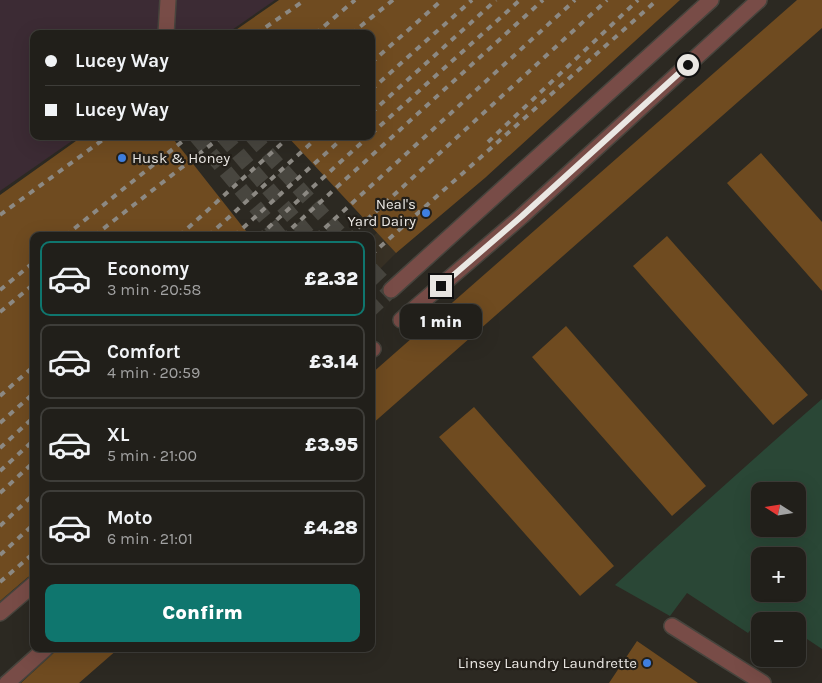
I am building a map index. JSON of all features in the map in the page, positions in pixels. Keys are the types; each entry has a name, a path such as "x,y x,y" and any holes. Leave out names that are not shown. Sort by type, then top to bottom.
{"street":[{"path":"166,30 168,0"},
{"path":"391,290 711,0"},
{"path":"401,320 522,216 759,0"},
{"path":"0,613 30,587"},
{"path":"672,626 763,683"},
{"path":"7,683 42,652"}],"shaded area":[{"path":"0,0 275,0 232,30 30,30 30,140 73,140 0,191"},
{"path":"465,155 486,177 396,253 375,274 375,234"}],"green space":[{"path":"822,399 822,649 806,638 806,612 751,612 751,629 748,633 687,593 670,616 615,585"}],"building":[{"path":"279,0 680,0 486,177 396,253 291,140 375,140 375,30 236,30"},
{"path":"797,0 822,0 822,28 375,421 375,370"},
{"path":"77,140 174,140 247,232 30,232 30,576 0,601 0,195"},
{"path":"761,153 822,222 822,291 727,183"},
{"path":"667,236 808,395 773,425 633,266"},
{"path":"566,326 706,486 672,516 532,357"},
{"path":"474,407 614,566 580,596 439,437"},
{"path":"637,641 698,683 609,683"},
{"path":"55,652 115,652 79,683 21,683"}],"tunnel":[{"path":"199,140 277,232"},
{"path":"226,140 306,232"},
{"path":"256,140 338,232"},
{"path":"375,273 391,290 375,305"}],"railway":[{"path":"262,30 305,0"},
{"path":"320,30 355,0"},
{"path":"356,30 393,0"},
{"path":"375,59 442,0"},
{"path":"375,86 472,0"},
{"path":"375,109 496,0"},
{"path":"375,130 520,0"},
{"path":"287,232 543,0"},
{"path":"320,232 575,0"},
{"path":"353,232 607,0"},
{"path":"488,142 638,0"},
{"path":"375,251 657,0"},
{"path":"0,215 103,140"},
{"path":"70,232 184,140"},
{"path":"99,232 217,140"},
{"path":"183,232 286,140"},
{"path":"212,232 315,140"},
{"path":"238,232 341,140"},
{"path":"263,232 365,140"},
{"path":"0,290 30,265"},
{"path":"0,312 30,287"},
{"path":"0,396 30,370"},
{"path":"0,423 30,397"},
{"path":"0,448 30,421"},
{"path":"0,471 30,444"},
{"path":"0,493 30,466"},
{"path":"0,526 30,498"},
{"path":"0,555 30,528"},
{"path":"0,582 30,556"}],"place":[{"name":"Husk & Honey","path":"122,158"},
{"name":"Neal's Yard Dairy","path":"426,213"},
{"name":"Linsey Laundry Laundrette","path":"647,663"}],"route":[{"path":"441,286 522,216 688,65"}]}
